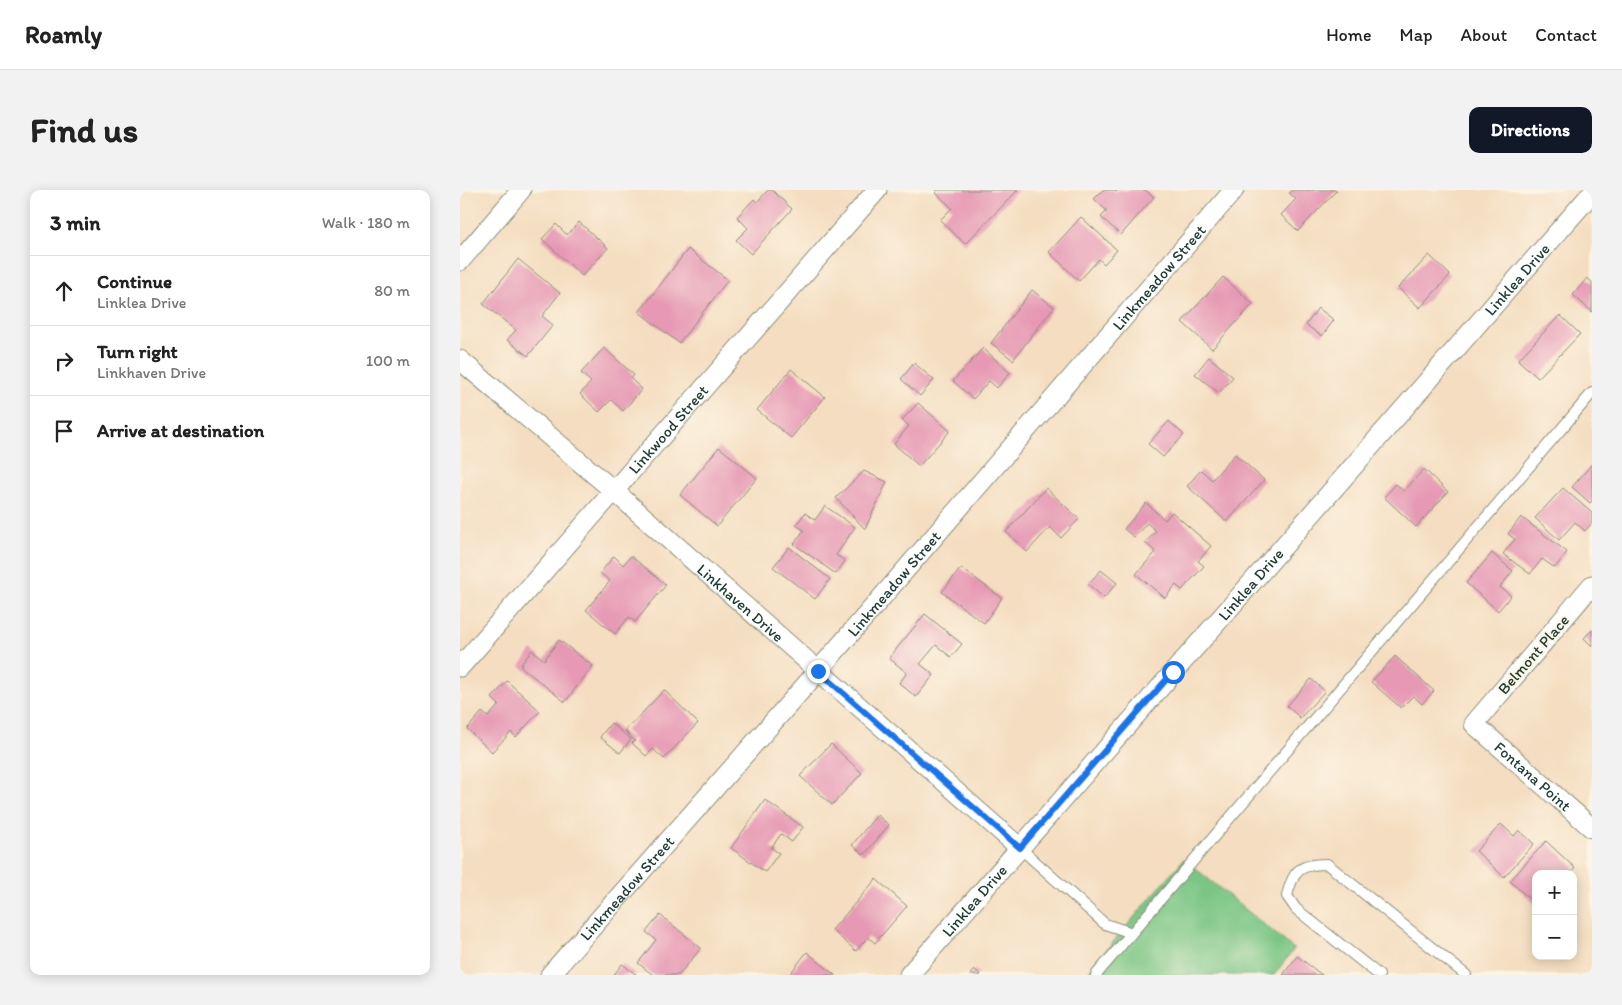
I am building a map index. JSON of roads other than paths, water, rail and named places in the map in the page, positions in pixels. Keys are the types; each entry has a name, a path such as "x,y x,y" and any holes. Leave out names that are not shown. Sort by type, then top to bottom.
{"street":[{"path":"460,261 522,190"},
{"name":"Linkwood Street","path":"460,668 877,190"},
{"name":"Linkmeadow Street","path":"550,975 818,671 1234,190"},
{"name":"Linklea Drive","path":"909,975 1592,192"},
{"name":"Linkhaven Drive","path":"460,360 614,491 1020,848"},
{"name":"Belmont Place","path":"1474,724 1592,585"},
{"name":"Fontana Point","path":"1474,724 1592,828"}],"lane":[{"path":"1096,975 1592,393"},
{"path":"1020,848 1105,924 1132,933"},
{"path":"1379,975 1296,908 1287,896 1291,879 1301,868 1310,864 1327,864 1466,975"}]}
